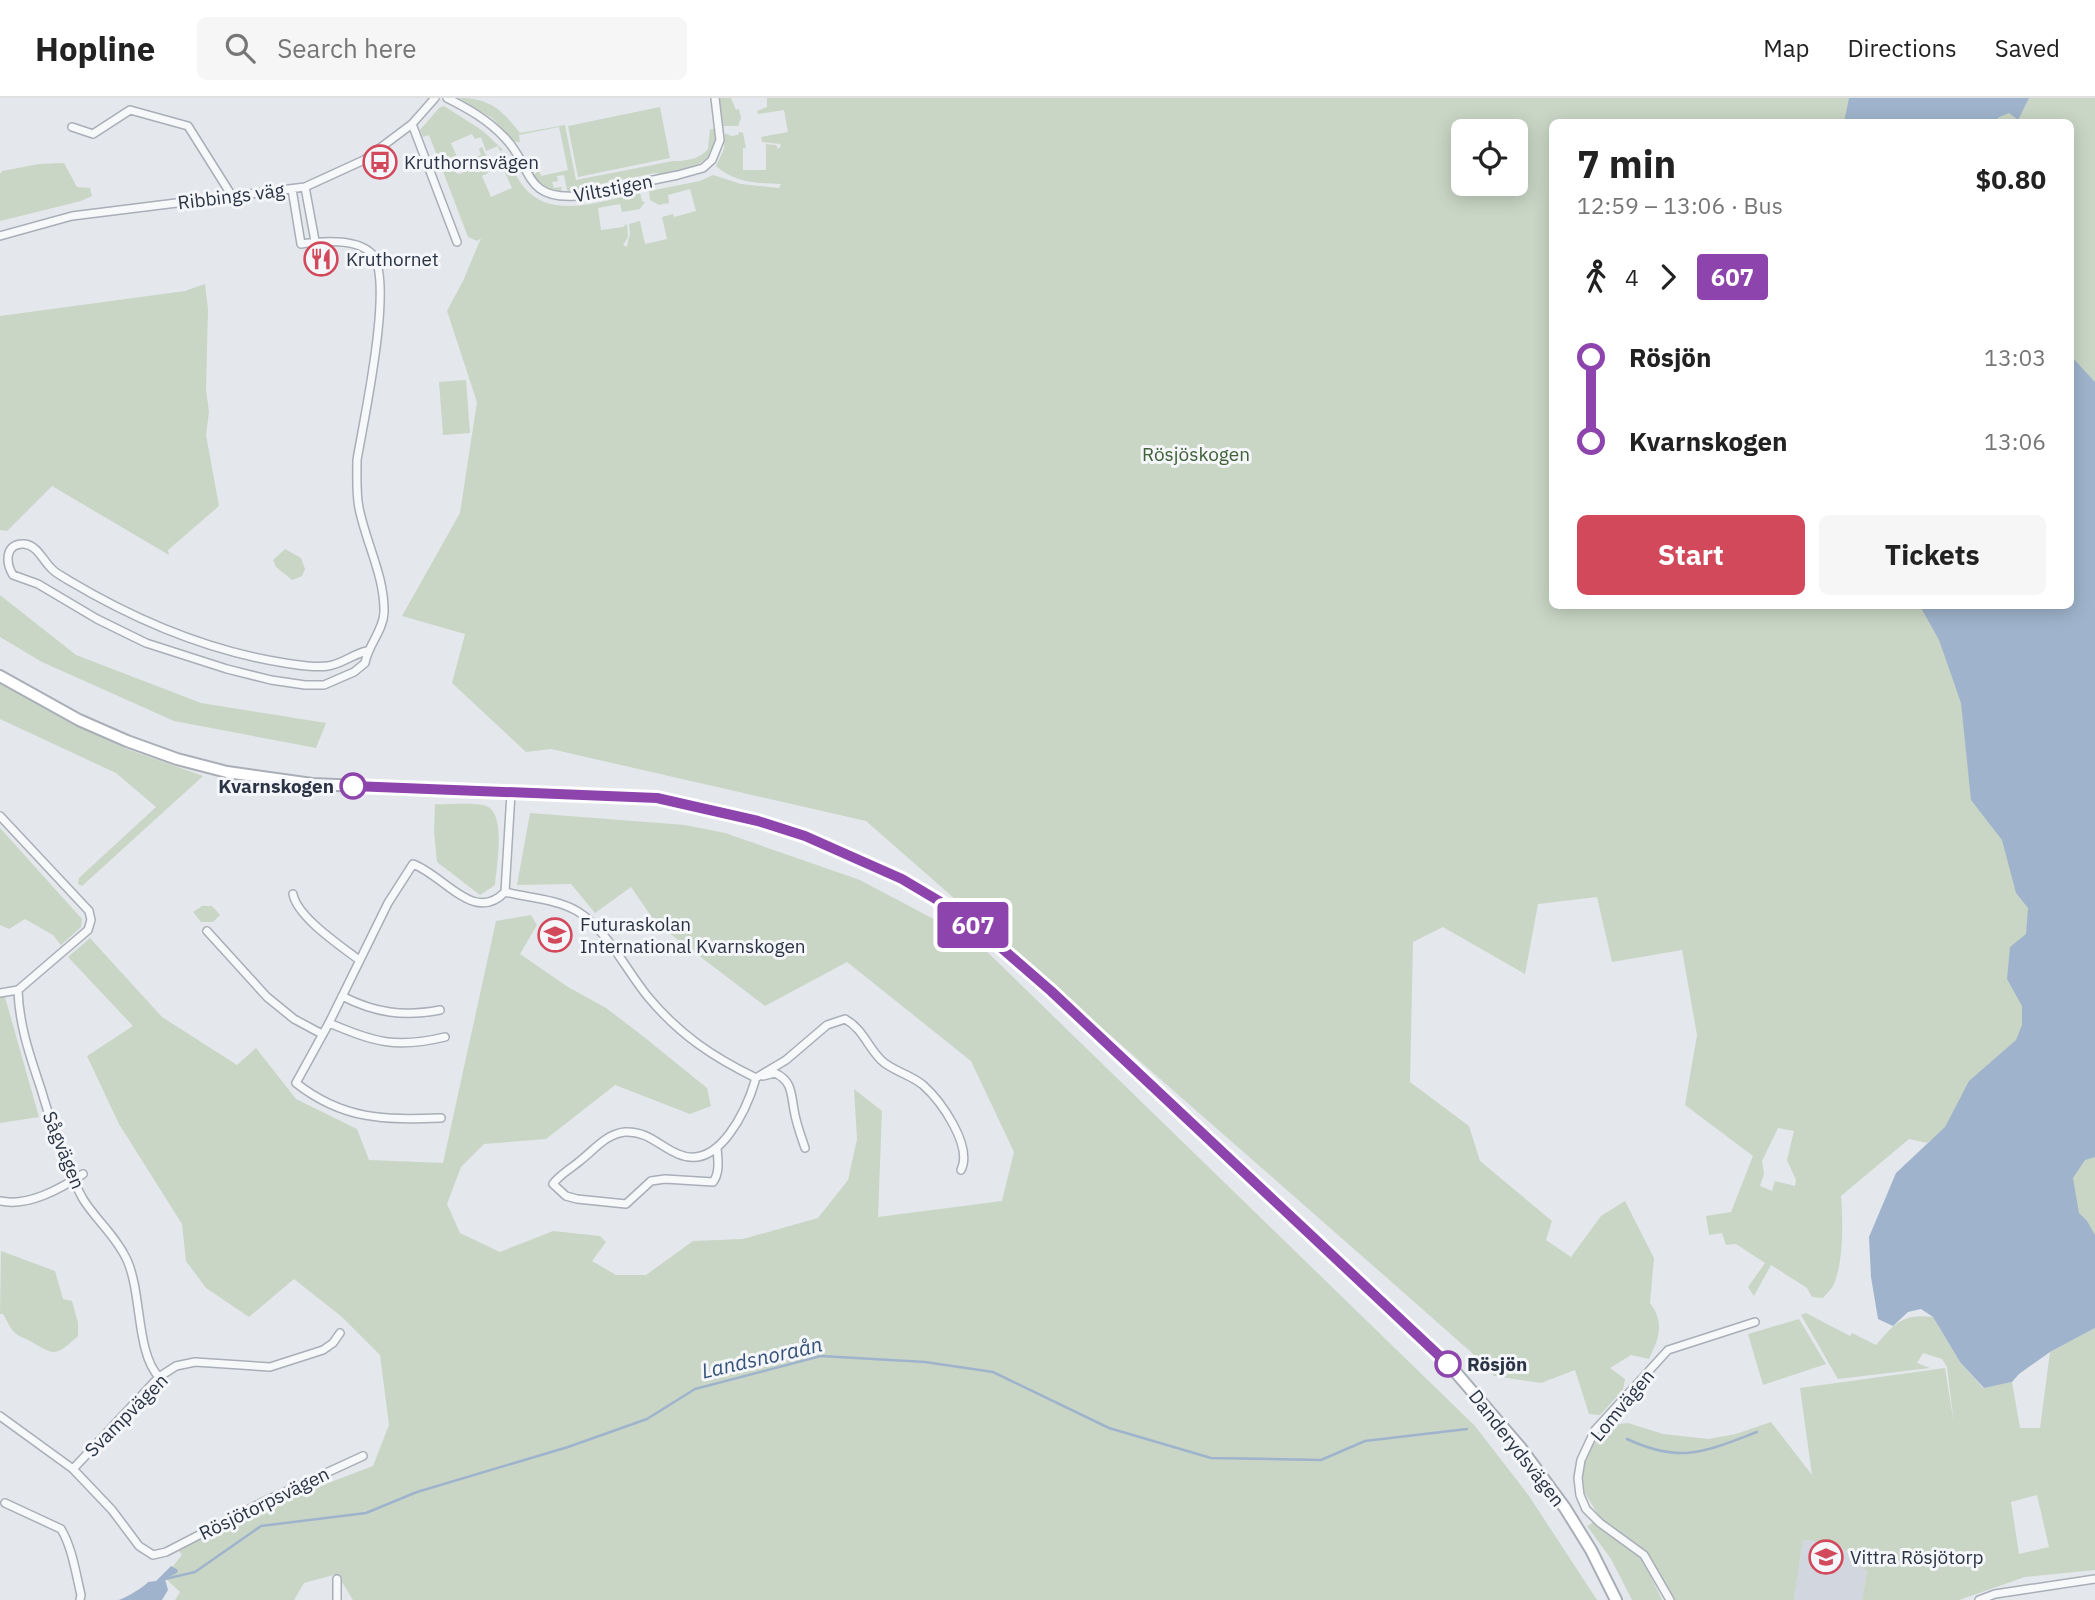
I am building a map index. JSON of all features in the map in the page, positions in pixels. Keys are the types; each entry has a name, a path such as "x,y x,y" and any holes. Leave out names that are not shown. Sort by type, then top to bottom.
{"main road":[{"name":"Danderydsvägen","path":"0,676 79,720 127,741 177,759 227,772 313,784 657,798 758,821 805,836 902,879 939,901 990,938 1071,1009 1452,1368 1526,1455 1558,1499 1591,1550 1616,1600"}],"street":[{"name":"Ribbings väg","path":"0,236 72,216 304,187 364,160 412,124 435,98"},
{"name":"Viltstigen","path":"447,98 484,118 517,152 531,182 539,190 560,197 703,168 712,160 720,140 715,98"},
{"path":"72,127 93,134 130,110 188,125 232,196"},
{"path":"412,124 457,242"},
{"path":"304,187 315,241"},
{"path":"292,189 301,244 315,241 362,245 374,257 379,267 379,322 357,460 359,507 384,600 384,617 367,651 365,663 354,672 324,685 271,680 227,669 146,643 97,619 38,584 13,576 7,559 14,547 22,544 31,546 53,570 106,603 155,625 231,651 272,661 327,666 367,651"},
{"path":"441,1118 396,1120 366,1116 342,1110 317,1099 296,1083 388,903 414,864 425,868 465,899 485,905 497,900 505,891 511,793"},
{"path":"0,816 77,896 89,911 91,920 88,930 18,990 0,993"},
{"path":"505,891 564,905 579,912 596,926 649,998 681,1033 728,1064 756,1078 775,1073 785,1078 793,1096 794,1110 805,1148"},
{"path":"293,894 294,901 301,910 328,937 359,960"},
{"path":"206,931 267,997 294,1020 322,1034"},
{"name":"Sågvägen","path":"18,990 28,1055 54,1132 85,1202 104,1224 128,1261 148,1362 159,1377"},
{"path":"342,996 375,1011 419,1014 440,1010"},
{"path":"717,1148 718,1166 713,1182 664,1179 651,1181 626,1204 566,1196 553,1184 601,1142 622,1132 646,1134 670,1150 690,1157 704,1157 717,1148 749,1103 756,1078 786,1060 827,1025 845,1019 858,1026 882,1061 924,1085 935,1099 948,1116 962,1143 964,1163 961,1170"},
{"path":"329,1023 373,1041 396,1044 445,1037"},
{"path":"0,1201 12,1204 28,1201 83,1174"},
{"name":"Lomvägen","path":"1670,1600 1644,1555 1600,1523 1586,1508 1580,1495 1580,1460 1595,1430 1668,1350 1755,1322"},
{"name":"Svampvägen","path":"73,1469 150,1390 159,1377 176,1366 194,1362 270,1367 323,1350 340,1333"},
{"path":"1,1418 73,1469"},
{"name":"Rösjötorpsvägen","path":"73,1469 112,1510 139,1546 153,1555 166,1552 265,1501 363,1456"},
{"path":"5,1503 61,1528 73,1562 80,1600"},
{"path":"337,1579 337,1600"},
{"path":"1979,1600 1995,1594 2095,1579"}],"shaded area":[{"name":"Vittra Rösjötorp","path":"1803,1540 1837,1543 1867,1571 1862,1600 1794,1600"}],"green space":[{"path":"459,98 479,100 494,107 520,133 565,125 576,180 696,158 708,149 710,129 715,129 716,138 707,158 686,169 595,185 570,193 564,175 557,176 558,181 552,182 554,188 562,187 560,193 547,190 534,180 539,170 541,176 568,170 559,127 519,135 520,142 515,142 492,118"},
{"path":"718,98 731,98 736,110 739,109 741,118 738,126 721,126"},
{"name":"Rösjöskogen","path":"767,98 2095,98 2095,398 2074,394 2074,119 1549,119 1549,609 2066,609 2095,672 2095,1265 1932,1139 1927,1143 1909,1139 1841,1196 1839,1266 1833,1286 1823,1298 1812,1297 1807,1288 1771,1265 1754,1296 1748,1287 1765,1263 1736,1244 1726,1245 1722,1233 1709,1235 1706,1216 1731,1212 1753,1156 1685,1105 1697,1035 1682,950 1612,962 1597,897 1538,904 1525,974 1443,927 1413,942 1410,1082 1469,1126 1480,1161 1552,1221 1546,1240 1571,1257 1601,1216 1625,1201 1654,1258 1650,1303 1658,1317 1659,1331 1653,1351 1649,1359 1631,1355 1610,1368 1625,1379 1623,1390 1600,1415 1589,1414 1575,1370 1541,1383 1494,1376 1403,1292 866,821 551,749 526,752 452,683 465,634 402,616 460,513 477,402 447,311 481,238 477,241 468,237 429,135 423,137 420,130 439,108 444,106 483,131 503,150 500,151 498,146 486,151 481,137 475,139 472,134 451,143 460,164 481,155 479,149 482,147 486,156 484,160 457,169 456,173 460,174 480,163 485,165 488,173 482,176 491,197 512,188 502,166 493,166 491,161 505,153 523,186 535,197 548,203 578,206 640,193 642,201 645,202 640,209 622,212 620,204 598,208 601,230 627,224 628,237 623,245 627,247 630,233 629,224 640,221 645,244 667,239 662,217 696,211 690,189 668,195 669,203 659,205 650,200 649,191 700,181 713,175 741,184 779,188 781,184 739,179 716,166 724,149 725,133 731,136 738,135 739,132 743,133 746,148 743,148 743,170 766,170 766,144 776,145 778,149 781,146 762,142 761,137 788,132 784,110 758,114 757,111 767,107","holes":["1778,1128 1794,1131 1787,1160 1796,1180 1795,1186 1775,1181 1772,1191 1760,1186 1764,1174 1762,1161"]},
{"path":"660,107 670,158 578,177 568,126"},
{"path":"64,163 77,187 90,188 92,196 0,221 2,171 39,164"},
{"path":"205,284 208,309 206,390 209,412 206,435 219,506 168,550 169,555 52,486 7,531 0,530 0,316 185,291"},
{"path":"466,380 470,433 443,435 439,382"},
{"path":"285,549 301,558 305,569 302,576 292,580 276,567 273,560"},
{"path":"0,595 76,655 201,703 326,723 316,748 174,721 42,662 0,637"},
{"path":"0,683 69,722 127,749 203,776 82,886 78,884 79,878 156,807 116,773 0,719"},
{"path":"435,804 486,806 496,819 498,854 495,885 480,895 437,862"},
{"path":"530,813 685,825 725,833 860,880 977,942 1475,1426 1529,1496 1597,1600 353,1600 337,1574 304,1583 294,1600 175,1600 180,1592 164,1577 182,1555 178,1550 226,1522 373,1466 389,1425 380,1355 342,1317 294,1279 249,1317 206,1288 186,1261 182,1224 119,1124 87,1056 133,1026 68,957 90,938 162,1017 237,1065 256,1048 296,1099 357,1129 369,1160 443,1163 496,921 531,915 537,925 520,954 568,987 606,1008 644,1037 707,1088 711,1106 690,1114 615,1085 546,1139 484,1144 461,1167 447,1204 460,1233 500,1252 553,1231 600,1236 606,1242 592,1261 616,1275 646,1275 693,1241 743,1239 818,1218 848,1180 857,1139 854,1089 882,1111 878,1217 1002,1201 1014,1152 971,1061 847,962 765,1006 656,923 631,887 595,913 571,884 517,885"},
{"path":"0,828 82,919 81,927 61,945 53,935 25,919 9,929 0,925"},
{"path":"202,906 212,906 220,915 213,922 201,922 193,912"},
{"path":"0,997 5,997 39,1117 0,1123"},
{"path":"1,1251 55,1271 63,1299 72,1301 78,1323 78,1336 64,1348 50,1351 18,1336 3,1314 0,1314"},
{"path":"1806,1313 1850,1336 1852,1333 1876,1345 1900,1321 1914,1317 1933,1317 1960,1362 1983,1388 2012,1382 2020,1428 2040,1428 2050,1352 2095,1328 2095,1570 2025,1577 1959,1600 1862,1600 1867,1571 1837,1543 1803,1540 1794,1600 1671,1600 1646,1551 1603,1523 1585,1493 1581,1470 1601,1430 1609,1425 1628,1423 1663,1434 1708,1439 1736,1434 1771,1422 1812,1475 1800,1388 1945,1368 1954,1424 1947,1367 1942,1359 1923,1353 1917,1363 1930,1368 1838,1379 1801,1315","holes":["2037,1495 2049,1547 2019,1554 2011,1502"]},
{"path":"1799,1319 1826,1364 1763,1385 1748,1334"},
{"path":"1594,1522 1634,1549 1645,1564 1662,1600 1632,1600 1611,1559 1587,1526"}],"water":[{"path":"1849,98 2029,98 2018,119 2009,113 1997,119 1845,119"},
{"path":"2074,359 2095,382 2095,1157 2085,1160 2073,1178 2079,1213 2095,1235 2095,1328 2050,1352 2012,1382 1984,1388 1960,1362 1933,1317 1921,1309 1908,1312 1893,1326 1878,1319 1871,1277 1869,1237 1896,1173 1945,1127 1969,1081 2016,1040 2022,1025 2022,1006 2007,979 2010,947 2026,934 2028,908 2016,893 2002,840 1971,800 1961,703 1939,640 1922,609 2074,609"},
{"path":"171,1566 178,1570 165,1579 168,1590 162,1600 118,1600 148,1582 156,1581"}],"waterway":[{"name":"Landsnoraån","path":"165,1579 195,1572 261,1526 366,1513 417,1492 568,1447 647,1419 695,1389 821,1356 925,1362 993,1372 1109,1428 1211,1458 1321,1460 1365,1441 1467,1429"},
{"path":"1627,1439 1646,1447 1678,1453 1707,1450 1757,1432"}],"bus line":[{"name":"607","path":"353,786 657,798 712,809 805,836 902,879 939,901 990,938 1051,991 1448,1364"}],"place":[{"name":"Kruthornsvägen","path":"380,162"},
{"name":"Kruthornet","path":"321,259"},
{"name":"Kvarnskogen","path":"353,786"},
{"name":"Futuraskolan International Kvarnskogen","path":"555,935"},
{"name":"Rösjön","path":"1448,1364"},
{"name":"Vittra Rösjötorp","path":"1826,1557"}]}
